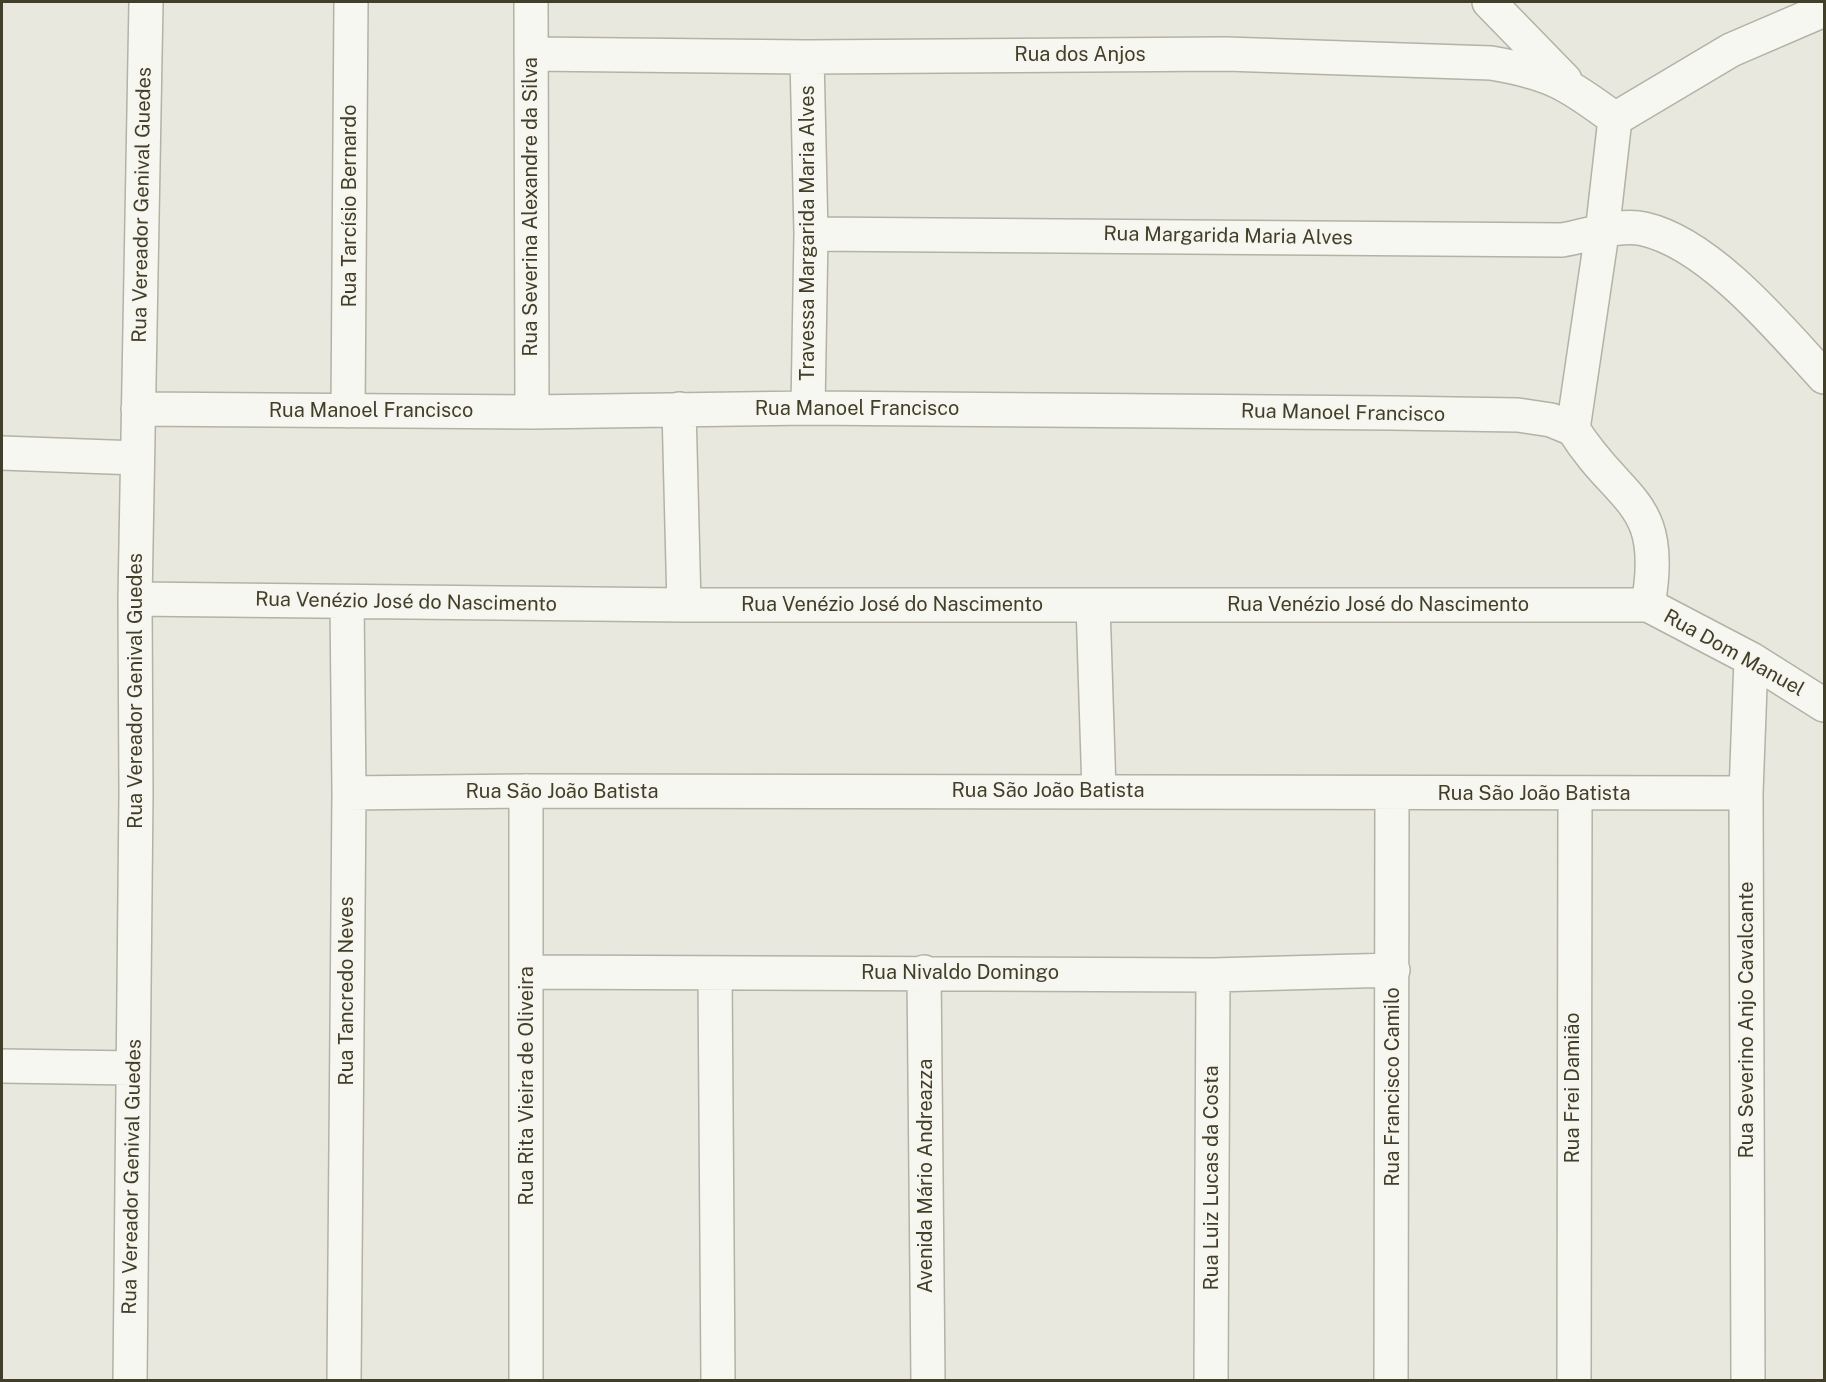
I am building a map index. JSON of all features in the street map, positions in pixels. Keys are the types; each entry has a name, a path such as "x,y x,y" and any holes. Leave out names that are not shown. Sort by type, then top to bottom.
{"street":[{"name":"Rua Vereador Genival Guedes","path":"130,1380 135,599 146,2"},
{"name":"Rua Tarcísio Bernardo","path":"348,411 351,2"},
{"name":"Rua Severina Alexandre da Silva","path":"531,2 531,411"},
{"path":"1489,2 1571,86"},
{"path":"1573,429 1602,233 1615,119 1731,50 1824,10"},
{"name":"Rua dos Anjos","path":"531,54 807,57 1226,54 1491,63 1534,71 1571,86 1615,119"},
{"name":"Travessa Margarida Maria Alves","path":"807,57 811,234 808,408"},
{"name":"Rua Margarida Maria Alves","path":"811,234 1562,240 1628,228 1644,229 1678,243 1712,265 1763,311 1824,377"},
{"name":"Rua Manoel Francisco","path":"138,409 531,411 808,408 1518,415 1551,420 1573,429"},
{"path":"679,409 684,605"},
{"name":"Rua Dom Manuel","path":"1573,429 1584,446 1625,489 1648,525 1653,565 1648,605 1751,659 1824,705"},
{"path":"2,453 137,458"},
{"name":"Rua Venézio José do Nascimento","path":"135,599 684,605 1648,605"},
{"name":"Rua Tancredo Neves","path":"344,1380 349,794 347,602"},
{"path":"1093,605 1099,791"},
{"name":"Rua Severino Anjo Cavalcante","path":"1748,1380 1746,793 1751,659"},
{"name":"Rua São João Batista","path":"349,794 526,791 1099,791 1575,795 1746,793"},
{"name":"Rua Rita Vieira de Oliveira","path":"526,791 526,1380"},
{"name":"Rua Francisco Camilo","path":"1391,1380 1394,970 1392,793"},
{"name":"Rua Frei Damião","path":"1574,1380 1575,795"},
{"name":"Rua Nivaldo Domingo","path":"527,972 1213,975 1394,970"},
{"name":"Avenida Mário Andreazza","path":"924,972 928,1380"},
{"path":"716,973 718,1380"},
{"name":"Rua Luiz Lucas da Costa","path":"1211,1380 1213,975"},
{"path":"2,1066 133,1068"}]}
